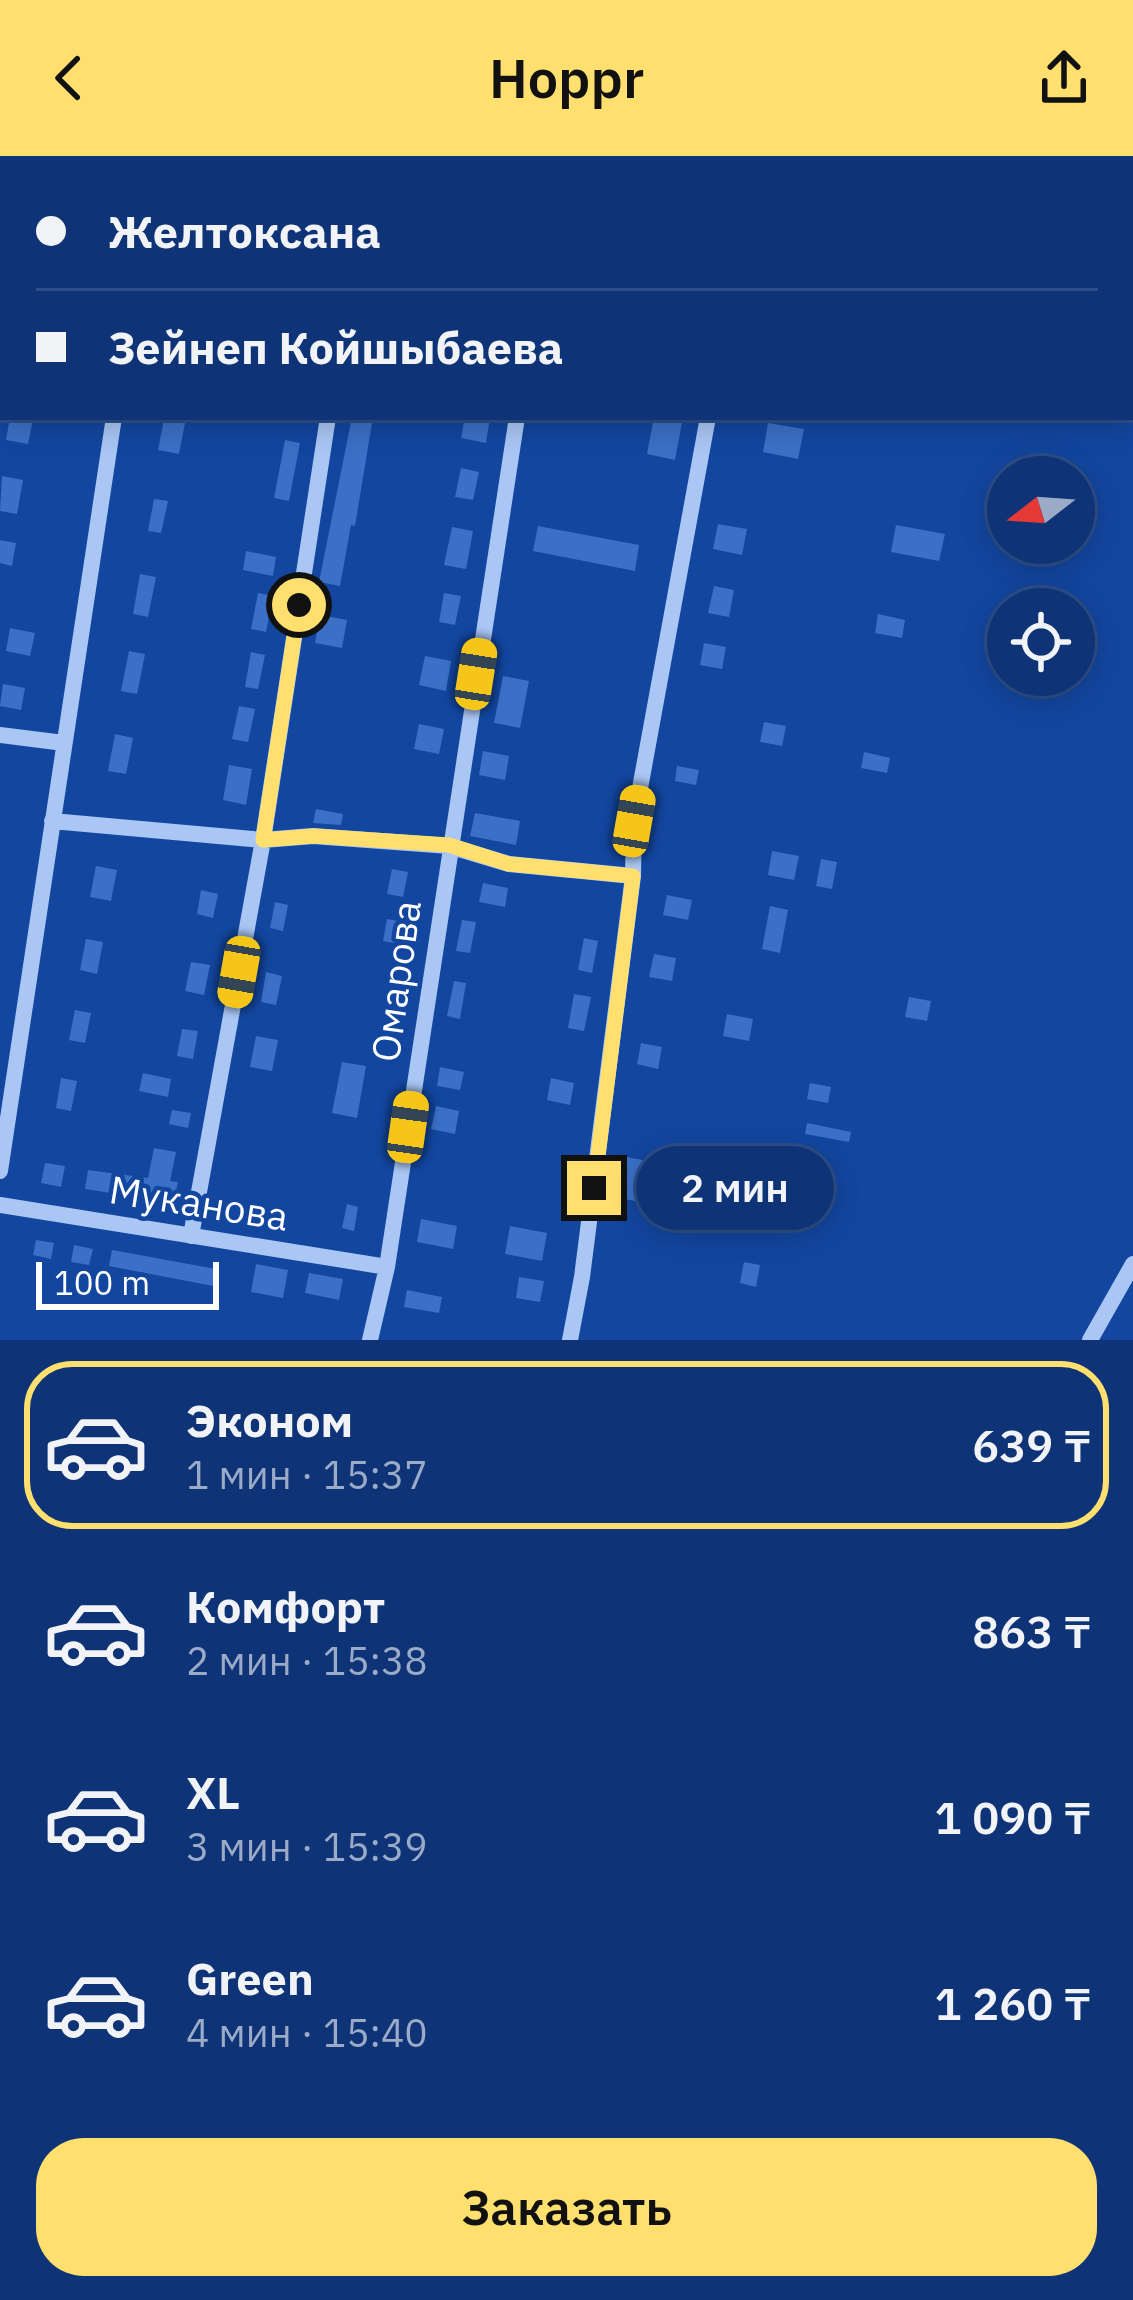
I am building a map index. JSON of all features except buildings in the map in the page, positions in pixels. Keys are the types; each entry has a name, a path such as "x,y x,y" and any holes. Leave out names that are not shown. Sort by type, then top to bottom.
{"street":[{"path":"0,1171 114,420"},
{"path":"191,1235 263,840 328,420"},
{"name":"Омарова","path":"370,1340 387,1267 517,420"},
{"path":"570,1340 633,876 634,821 707,420"},
{"path":"0,735 64,743"},
{"path":"52,821 263,840 314,836 449,845 509,864 633,876"},
{"name":"Муканова","path":"0,1205 387,1267"},
{"path":"1090,1340 1133,1264"}],"route":[{"path":"299,605 263,840 314,836 449,845 509,864 633,876 594,1188"}]}
